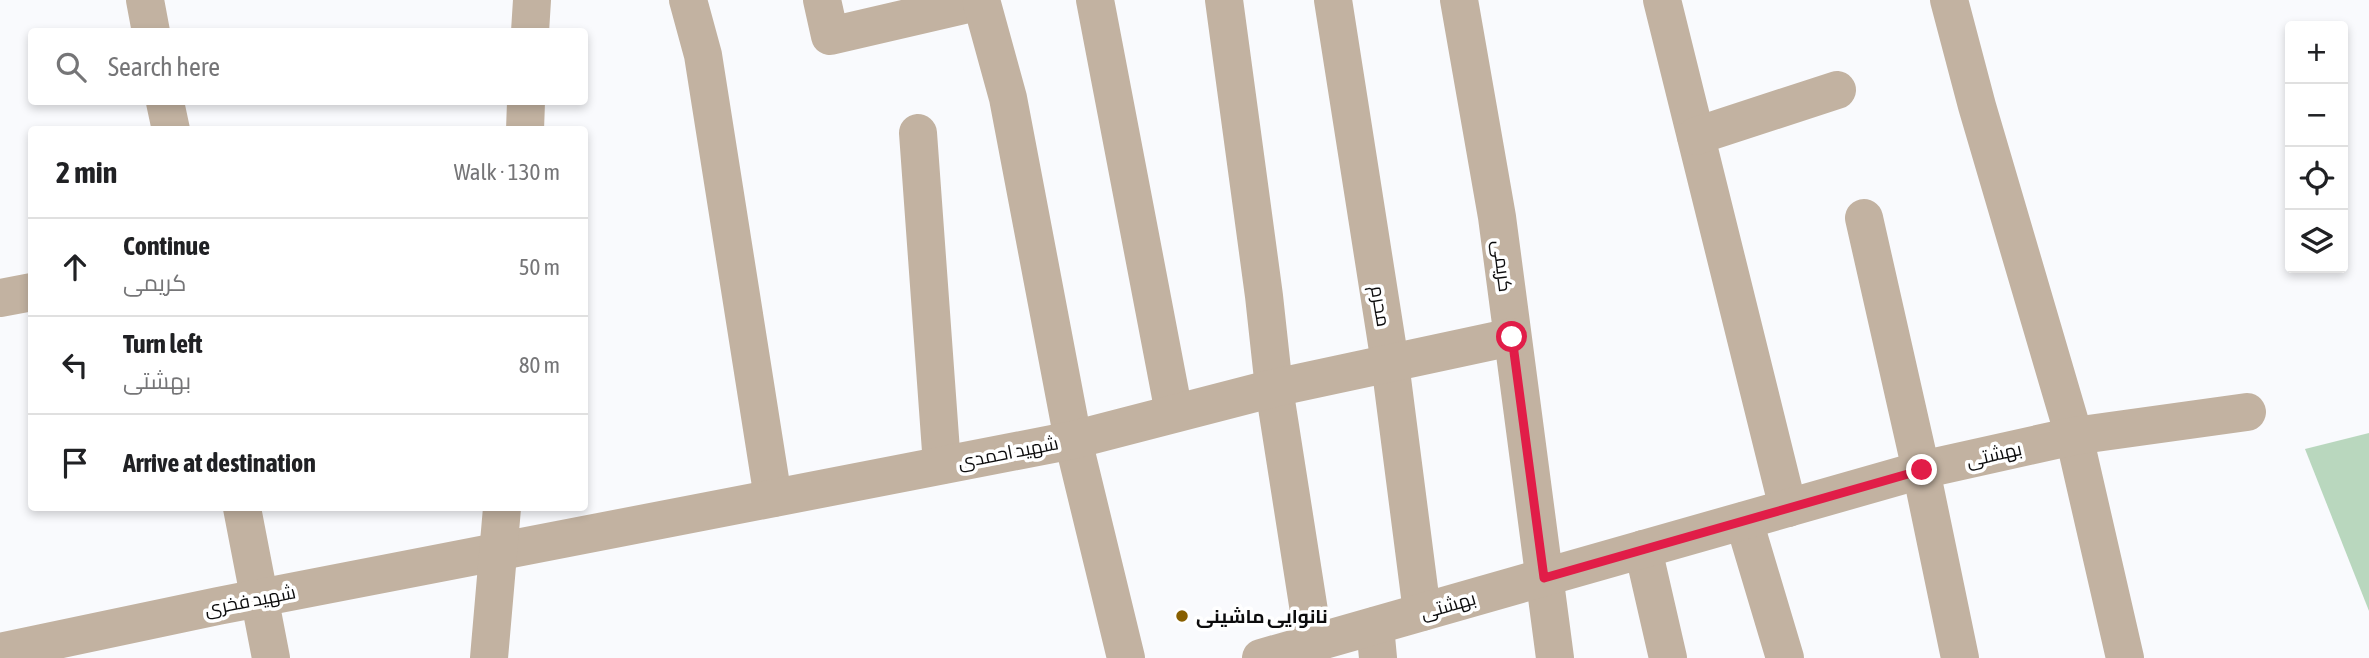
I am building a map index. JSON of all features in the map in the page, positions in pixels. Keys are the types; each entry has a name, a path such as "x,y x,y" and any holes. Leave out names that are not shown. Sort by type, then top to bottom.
{"street":[{"path":"145,0 150,28"},
{"path":"530,28 532,0"},
{"path":"688,0 703,55 774,498"},
{"path":"822,0 830,36 981,1 1008,98 1073,440 1126,658"},
{"path":"1095,0 1174,413"},
{"path":"1224,0 1274,388 1314,643"},
{"name":"محرم","path":"1333,0 1390,363 1422,612"},
{"name":"کریمی","path":"1459,0 1497,217 1555,658"},
{"path":"1662,0 1788,508"},
{"path":"1949,0 1977,106 2074,436 2125,658"},
{"path":"1696,136 1837,90"},
{"path":"166,105 170,126"},
{"path":"525,126 526,105"},
{"path":"918,133 942,465"},
{"path":"1864,218 1922,470 1960,658"},
{"path":"0,298 28,293"},
{"name":"شهید احمدی","path":"500,551 1073,440 1274,388 1512,337"},
{"name":"بهشتی","path":"1261,658 1314,643 1377,642 1422,612 1922,470 2074,436 2247,412"},
{"path":"243,511 271,658"},
{"path":"489,658 502,511"},
{"path":"1744,521 1785,658"},
{"path":"1643,550 1668,658"},
{"name":"شهید فخری","path":"0,652 500,551"}],"green space":[{"path":"2369,433 2369,611 2305,449"}],"place":[{"name":"نانوایی ماشینی","path":"1182,616"}],"route":[{"path":"1512,337 1544,578 1922,470"}]}
